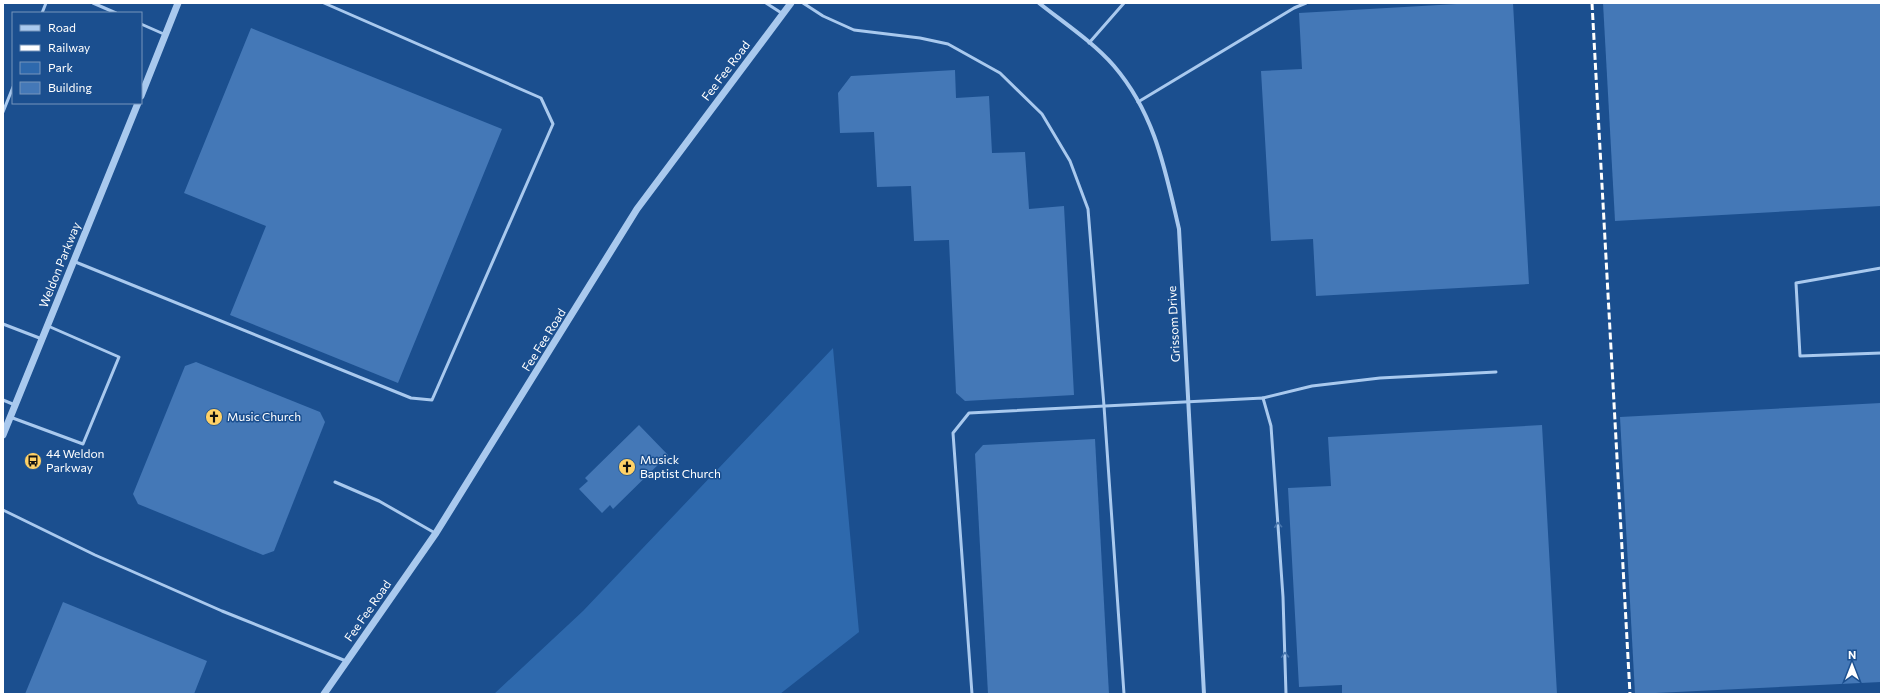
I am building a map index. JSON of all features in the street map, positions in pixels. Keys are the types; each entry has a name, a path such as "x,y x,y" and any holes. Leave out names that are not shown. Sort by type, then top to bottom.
{"street":[{"path":"142,94 178,3"},
{"name":"Fee Fee Road","path":"324,694 436,533 637,209 791,3"},
{"name":"Grissom Drive","path":"1039,3 1089,42 1114,66 1138,102 1162,155 1179,229 1204,694"},
{"name":"Weldon Parkway","path":"3,435 138,104"}],"lane":[{"path":"93,3 114,12"},
{"path":"73,261 411,398 432,400 553,124 541,98 324,3"},
{"path":"766,3 783,14"},
{"path":"803,3 823,16 854,30 920,38 948,44 1000,74 1042,114 1070,161 1088,208 1104,406 1124,694"},
{"path":"1089,42 1124,3"},
{"path":"1138,102 1294,8 1306,3"},
{"path":"142,24 166,35"},
{"path":"3,112 12,90"},
{"path":"1881,268 1796,283 1800,356 1881,353"},
{"path":"3,324 42,339"},
{"path":"10,417 83,444 119,357 48,326"},
{"path":"972,694 953,433 969,413 1263,398 1312,386 1380,378 1496,372"},
{"path":"1263,398 1271,426 1283,597 1286,694"},
{"path":"3,400 15,405"},
{"path":"336,482 379,501 436,533"},
{"path":"3,510 95,555 222,611 346,661"}],"green space":[{"path":"833,348 859,632 780,694 494,694 583,611"}],"building":[{"path":"1474,3 1513,3 1529,284 1316,296 1313,239 1271,241 1261,71 1302,69 1299,13"},
{"path":"1603,3 1881,3 1881,206 1615,221"},
{"path":"251,28 502,129 398,383 230,315 266,226 184,193"},
{"path":"955,70 956,98 989,96 992,153 1025,152 1029,209 1064,206 1074,395 965,401 956,393 949,240 914,241 911,186 877,187 874,132 840,133 838,93 851,76"},
{"path":"196,362 320,412 325,422 274,551 263,555 138,504 133,494 185,366"},
{"path":"1881,403 1881,682 1635,694 1620,417"},
{"name":"Musick Baptist Church","path":"639,425 668,455 613,509 610,505 602,513 579,489 588,481 585,478"},
{"path":"1542,425 1557,694 1342,694 1342,685 1299,687 1288,488 1331,486 1328,437"},
{"path":"1095,439 1109,694 988,694 975,454 983,445"},
{"path":"63,602 207,661 194,694 25,694"}],"railway":[{"path":"1592,3 1630,694"}],"place":[{"name":"Music Church","path":"214,417"},
{"name":"44 Weldon Parkway","path":"33,461"},
{"name":"Musick Baptist Church","path":"627,467"}]}
